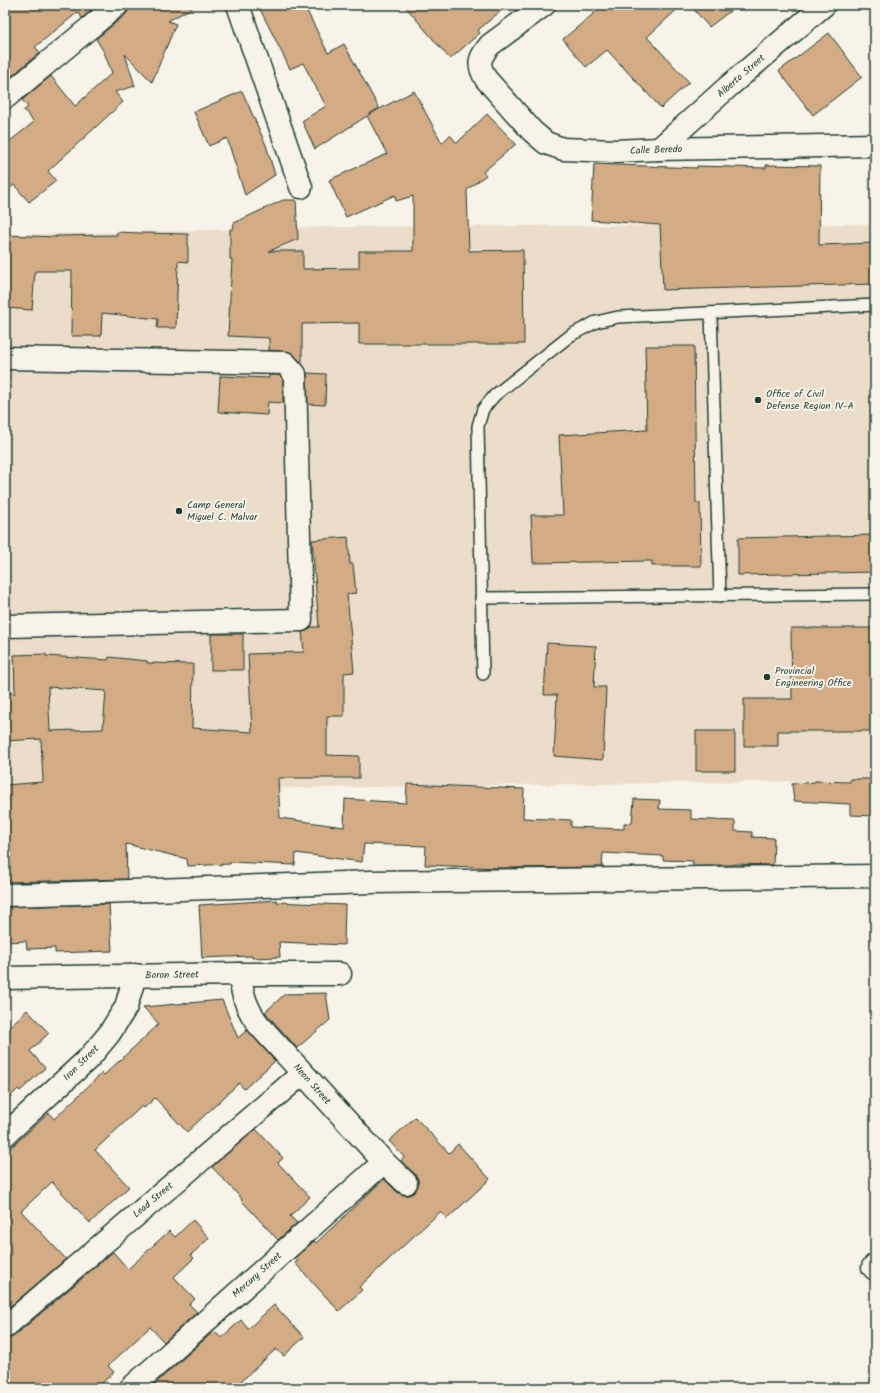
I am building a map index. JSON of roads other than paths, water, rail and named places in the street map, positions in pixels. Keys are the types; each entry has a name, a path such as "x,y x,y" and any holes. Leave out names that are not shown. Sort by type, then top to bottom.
{"street":[{"path":"5,98 117,5"},
{"path":"238,5 301,187"},
{"name":"Calle Beredo","path":"544,5 490,45 480,60 480,70 486,79 532,131 546,143 564,149 615,151 875,145"},
{"name":"Alberto Street","path":"658,149 824,5"},
{"path":"5,358 285,363 295,374 301,620 5,626"},
{"path":"5,895 370,882 875,876"},
{"name":"Boron Street","path":"5,978 239,974 340,974"},
{"name":"Neon Street","path":"239,974 243,997 249,1011 258,1024 302,1074 384,1162 406,1183"},
{"name":"Iron Street","path":"5,1135 89,1058 110,1034 126,1007 135,976"},
{"name":"Lead Street","path":"5,1326 302,1074"},
{"name":"Mercury Street","path":"131,1388 384,1162"},
{"path":"875,1265 873,1267 875,1269"}],"lane":[{"path":"483,674 478,426 483,409 495,395 572,335 596,322 618,317 875,305"},
{"path":"711,313 720,596"},
{"path":"481,598 875,594"}],"place":[{"name":"Office of Civil Defense Region IV-A","path":"758,400"},
{"name":"Camp General Miguel C. Malvar","path":"179,511"},
{"name":"Provincial Engineering Office","path":"767,677"}]}
